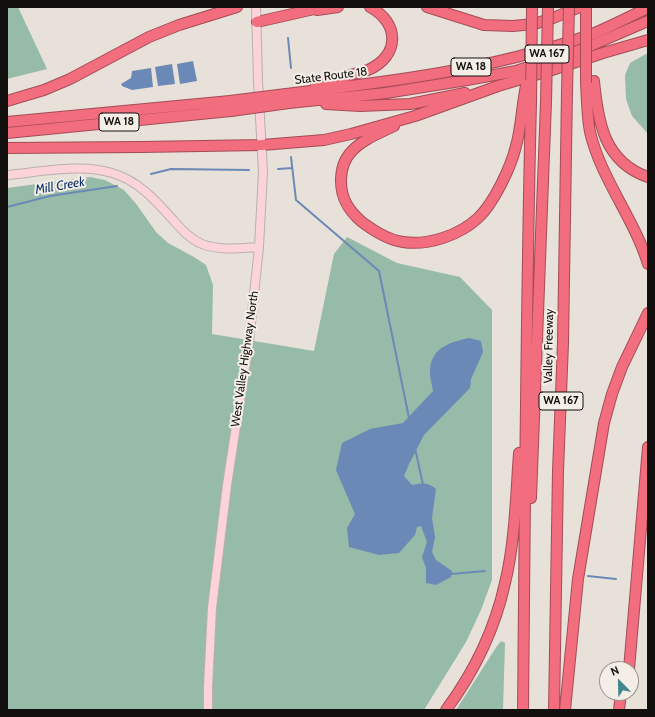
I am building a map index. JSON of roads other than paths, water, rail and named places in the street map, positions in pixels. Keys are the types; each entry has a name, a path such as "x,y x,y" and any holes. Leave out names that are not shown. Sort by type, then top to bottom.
{"highway":[{"path":"257,22 323,7"},
{"path":"309,10 338,7"},
{"path":"288,99 368,70 375,67 385,58 392,44 391,28 388,21 382,15 370,7"},
{"path":"427,7 484,25 512,26 534,24 580,7"},
{"path":"446,7 484,25"},
{"name":"WA 167","path":"527,103 532,50 532,7"},
{"name":"WA 167","path":"524,569 529,551 546,102 548,7"},
{"name":"Valley Freeway","path":"554,710 569,7"},
{"path":"586,7 590,82 587,113 594,144 602,166 632,224 648,263"},
{"path":"7,102 44,90 70,79 149,38 179,25 233,8"},
{"name":"State Route 18","path":"7,133 288,99 459,70 512,58 588,36 648,8"},
{"name":"State Route 18","path":"288,99 306,102 386,93 516,71 583,49 648,21"},
{"path":"7,148 262,145 324,140 415,116 498,86 552,70 602,52 648,32"},
{"path":"602,52 648,40"},
{"path":"590,82 604,138 617,157 628,166 648,177"},
{"path":"306,102 360,106 410,104 498,86"},
{"path":"415,116 365,141 348,156 341,170 341,187 343,196 346,205 354,215 370,228 389,238 401,242 428,242 455,234 478,218 491,202 498,190 516,147 527,103"},
{"name":"Valley Freeway","path":"523,710 524,494 528,333 527,103"},
{"name":"State Route 18","path":"7,122 230,106"},
{"path":"566,710 578,579 604,423 612,394 622,367 648,313"},
{"path":"446,710 464,684 481,652 493,624 505,584 512,537 528,333"},
{"path":"630,661 648,447"},
{"path":"626,661 635,604"}],"main road":[{"name":"West Valley Highway North","path":"208,710 212,608 227,485 249,342 259,247 262,187 262,145 256,7"},
{"path":"7,175 92,168 114,173 130,180 143,190 186,233 203,244 220,248 259,247"}],"water":[{"path":"193,61 197,81 180,84 177,64"},
{"path":"172,64 175,84 158,86 155,67"},
{"path":"151,68 153,87 132,90 122,86 121,84 131,78 132,71"},
{"path":"469,338 481,341 483,352 471,379 470,388 424,435 404,476 412,485 425,484 436,489 432,518 435,537 432,552 436,560 452,571 451,577 436,585 426,583 426,568 422,557 427,542 421,526 417,527 415,535 399,553 379,555 349,547 347,528 355,514 336,470 342,443 370,429 403,423 433,391 430,371 434,355 449,344"}],"waterway":[{"path":"288,38 291,68"},
{"path":"291,157 296,200 379,271 409,418"},
{"name":"Mill Creek","path":"278,169 292,168"},
{"name":"Mill Creek","path":"151,174 171,169 249,170"},
{"name":"Mill Creek","path":"7,207 50,196 117,186"},
{"path":"415,448 423,485"},
{"path":"449,573 485,571"},
{"path":"588,576 616,579"}]}
